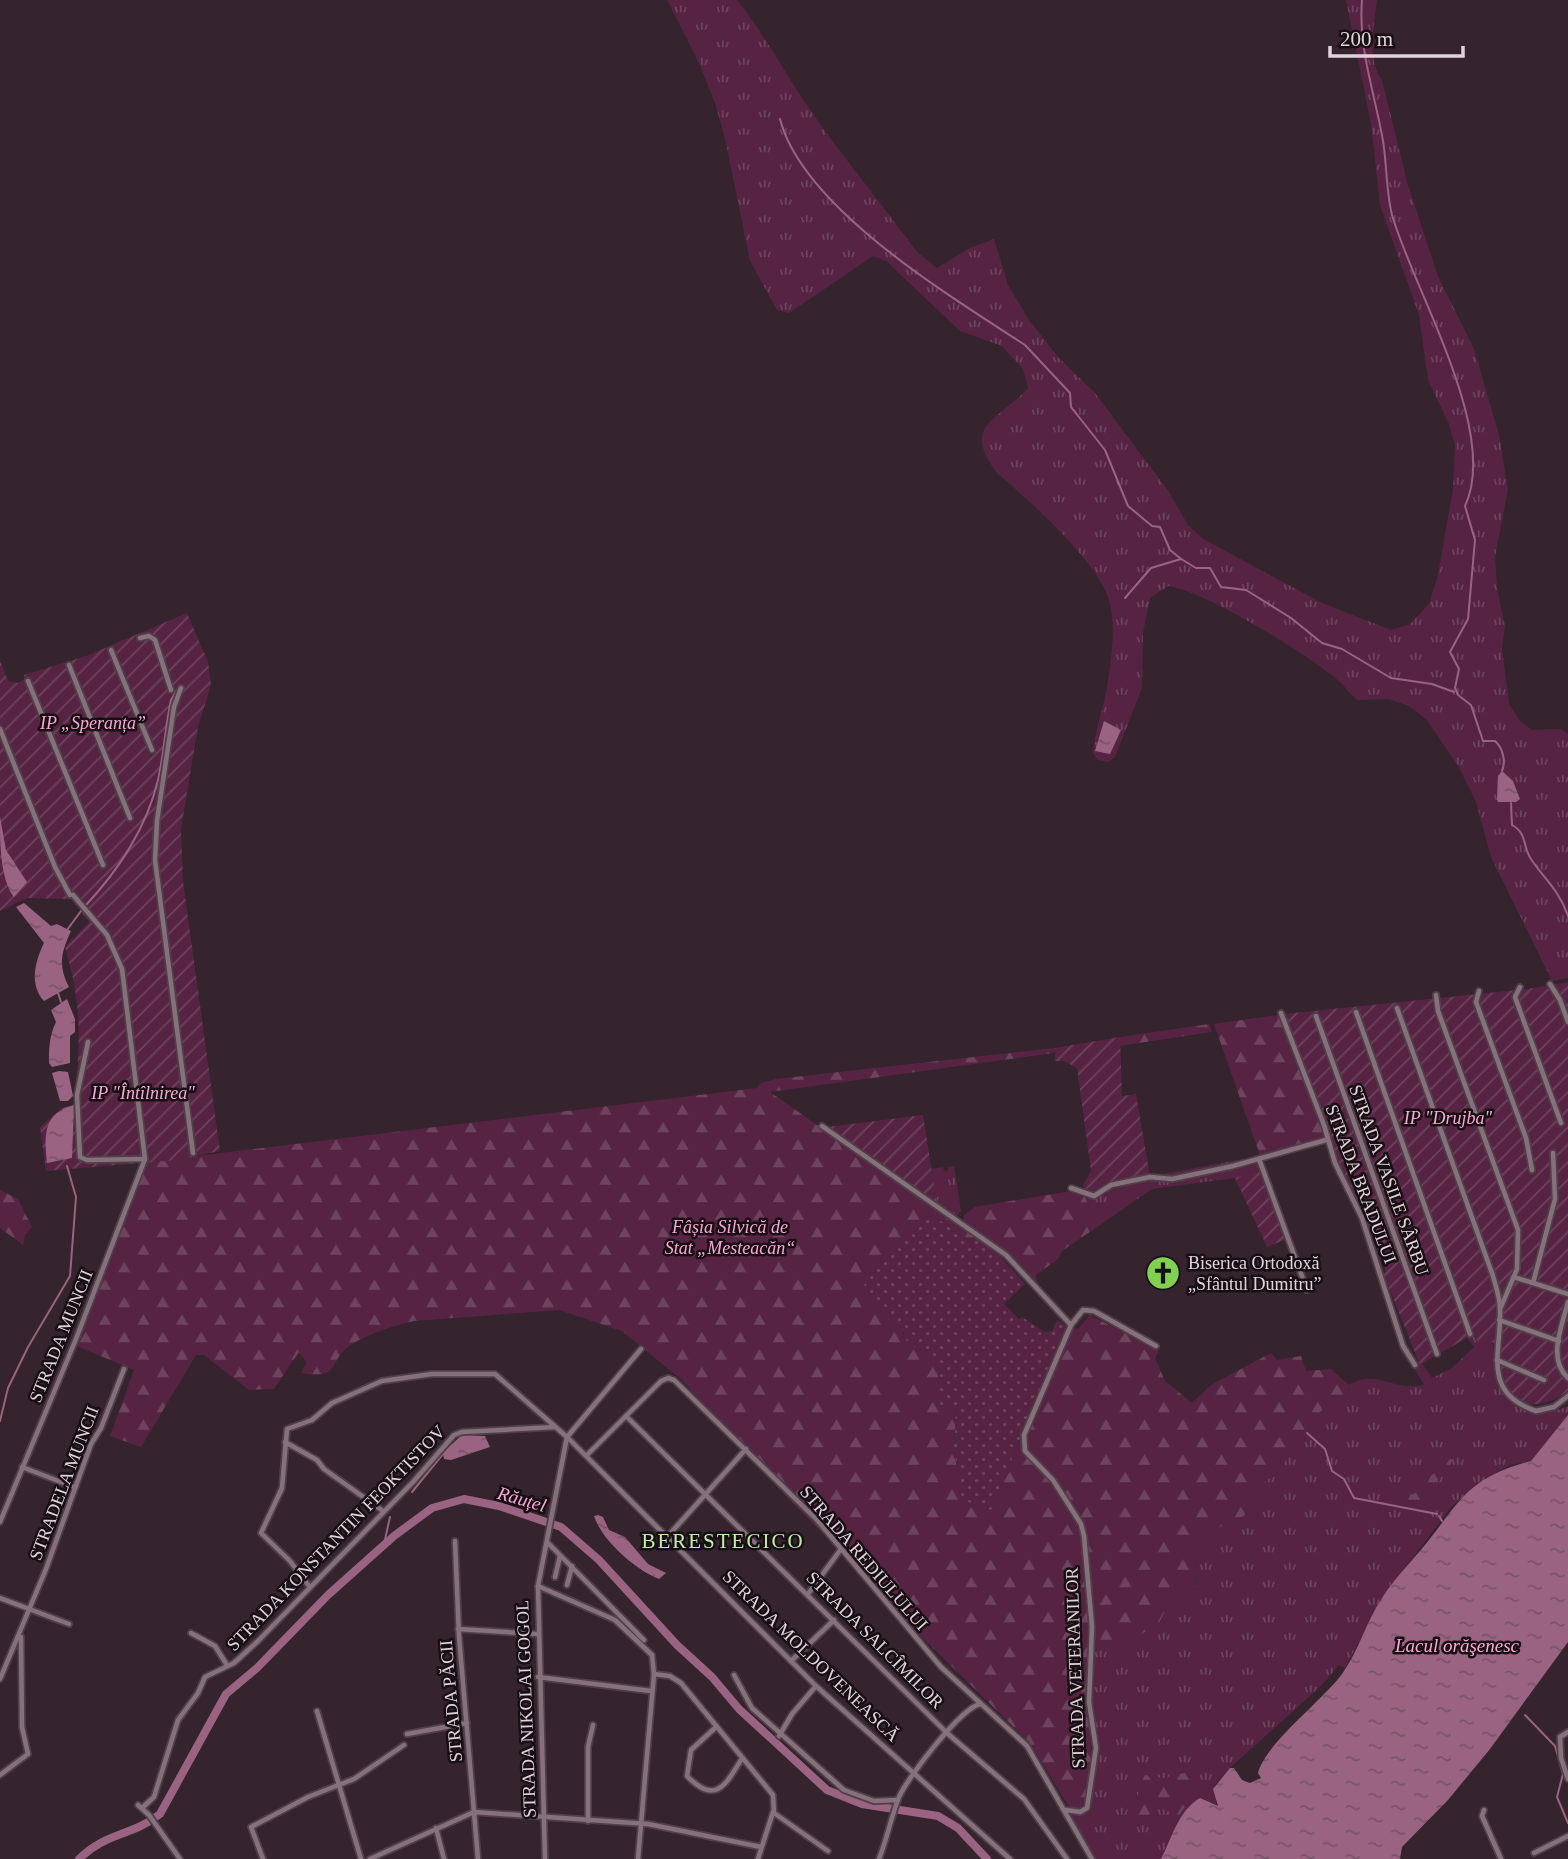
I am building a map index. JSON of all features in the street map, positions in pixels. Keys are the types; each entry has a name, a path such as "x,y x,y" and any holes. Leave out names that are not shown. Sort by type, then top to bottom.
{"street":[{"path":"140,638 149,636 155,640 171,690"},
{"path":"110,650 152,750"},
{"path":"69,665 130,818"},
{"path":"28,681 103,865"},
{"path":"181,688 172,716 157,821 155,860 193,1153"},
{"path":"0,729 55,867 71,895 107,935 121,969 145,1159 87,1160 80,1157 77,1095 88,1042"},
{"path":"1550,984 1568,1022"},
{"path":"1520,987 1515,998 1561,1123"},
{"path":"1479,991 1476,1002 1526,1138 1532,1170"},
{"path":"1436,995 1438,1011 1517,1225 1518,1247 1514,1277 1500,1308"},
{"path":"1397,1009 1487,1257 1500,1308 1497,1373 1504,1387 1529,1409 1546,1410 1568,1396"},
{"path":"1356,1012 1470,1334"},
{"name":"STRADA BRADULUI","path":"1281,1013 1324,1125 1326,1140 1346,1189 1362,1219 1403,1346 1415,1365"},
{"name":"STRADA VASILE SÂRBU","path":"1315,1016 1437,1354"},
{"path":"822,1126 1006,1255 1071,1325 1083,1310 1090,1310 1156,1346"},
{"path":"1071,1188 1094,1196 1111,1185 1150,1177 1172,1179 1326,1140"},
{"path":"1533,1283 1555,1199 1553,1153"},
{"name":"STRADA MUNCII","path":"0,1522 84,1319 145,1159"},
{"path":"1259,1159 1307,1290"},
{"path":"1514,1277 1568,1294"},
{"path":"1568,1302 1559,1341 1558,1366 1568,1378"},
{"path":"1499,1320 1559,1341"},
{"name":"STRADA VETERANILOR","path":"1066,1809 1080,1812 1087,1808 1096,1756 1088,1702 1092,1627 1085,1543 1081,1524 1053,1480 1023,1446 1071,1325"},
{"path":"568,1437 641,1349"},
{"path":"1497,1360 1545,1380"},
{"name":"STRADELA MUNCII","path":"0,1679 21,1632 74,1487 124,1369"},
{"name":"STRADA MOLDOVENEASCĂ","path":"285,1442 287,1429 291,1426 312,1420 332,1403 370,1385 393,1378 432,1374 485,1373 500,1376 587,1455 816,1686 964,1815 979,1833 1010,1859"},
{"name":"STRADA REDIULULUI","path":"587,1455 661,1381 671,1378 817,1520 941,1667 1027,1746 1093,1859"},
{"name":"STRADA SALCÎMILOR","path":"626,1416 947,1732 1024,1799 1067,1859"},
{"name":"STRADA KONSTANTIN FEOKTISTOV","path":"180,1859 149,1815 140,1807 154,1797 180,1716 198,1693 205,1677 234,1663 258,1641 458,1433 555,1427"},
{"name":"STRADA NIKOLAI GOGOL","path":"545,1859 538,1677 538,1586 568,1437"},
{"path":"309,1587 290,1561 261,1533 282,1488 285,1442 317,1460 324,1469 383,1511"},
{"path":"668,1536 746,1449"},
{"path":"22,1467 74,1487"},
{"name":"STRADA PĂCII","path":"455,1541 458,1629 478,1859"},
{"path":"547,1543 645,1640"},
{"path":"808,1594 841,1549"},
{"path":"555,1577 560,1555"},
{"path":"567,1585 572,1566"},
{"path":"538,1586 615,1620 652,1656 654,1674 638,1859"},
{"path":"0,1598 69,1624"},
{"path":"791,1661 834,1620"},
{"path":"458,1629 537,1634"},
{"path":"0,1775 25,1759 28,1754 22,1727 21,1632"},
{"path":"191,1633 215,1646 227,1665"},
{"path":"654,1674 677,1680 741,1760 773,1795 773,1812 758,1859"},
{"path":"734,1675 747,1702 779,1736 851,1794 874,1801 897,1801"},
{"path":"538,1677 651,1691"},
{"path":"779,1736 792,1714 816,1686"},
{"path":"879,1859 897,1801 914,1774 947,1732 973,1706 981,1703"},
{"path":"317,1711 360,1859"},
{"path":"407,1734 467,1723"},
{"path":"588,1821 588,1747 593,1724"},
{"path":"715,1728 691,1750 687,1776 706,1790 717,1790 726,1784 741,1760"},
{"path":"1568,1732 1560,1737 1560,1745 1568,1779"},
{"path":"264,1859 250,1828 363,1773 404,1745"},
{"path":"1484,1810 1482,1816 1501,1859"},
{"path":"370,1859 474,1812 640,1825 761,1847"},
{"path":"773,1812 828,1851"},
{"path":"436,1828 444,1859"},
{"path":"1534,1853 1568,1836"}],"green space":[{"path":"667,0 737,0 834,143 917,252 937,268 970,248 994,239 1008,285 1029,320 1059,358 1095,393 1169,492 1188,525 1203,539 1322,603 1391,630 1410,624 1429,604 1438,575 1453,489 1455,446 1449,424 1428,380 1419,315 1380,205 1371,124 1346,0 1377,0 1372,41 1374,61 1382,80 1407,182 1438,276 1474,349 1499,435 1508,489 1495,557 1497,589 1505,626 1502,648 1509,704 1519,720 1532,730 1561,729 1568,734 1568,978 1552,981 1491,857 1476,802 1458,766 1427,720 1409,706 1389,699 1358,700 1324,669 1256,626 1207,600 1168,586 1150,598 1143,633 1142,688 1115,757 1109,762 1098,760 1093,753 1094,744 1107,689 1113,640 1109,600 1092,568 1061,532 997,473 982,444 983,433 988,424 1028,388 1023,369 1002,346 960,331 886,261 873,256 789,313 777,310 750,261 725,138 715,103 699,63"},
{"path":"187,613 208,662 211,685 198,727 181,829 183,881 220,1151 176,1160 46,1171 40,1127 62,1108 74,1105 76,1083 79,1044 77,1007 65,947 89,922 71,899 27,898 0,911 0,660 8,681 18,683 25,679 24,675 86,656"},
{"name":"IP \"Drujba\"","path":"1568,982 1568,1391 1544,1403 1533,1404 1515,1397 1508,1389 1499,1364 1495,1362 1495,1344 1481,1344 1472,1335 1420,1365 1383,1273 1386,1272 1375,1240 1329,1143 1284,1014 1527,989"},
{"path":"1284,1014 1329,1143 1262,1161 1214,1024"},
{"path":"1209,1024 1212,1032 1119,1046 1120,1037"},
{"path":"1120,1037 1122,1096 1136,1094 1150,1176 1084,1189 1083,1185 1091,1171 1077,1068 1064,1061 1055,1061 1055,1048"},
{"name":"Fâșia Silvică de Stat „Mesteacăn“","path":"1055,1048 1054,1053 770,1092 975,1236 972,1243 926,1211 902,1336 931,1362 940,1366 937,1383 956,1408 954,1445 961,1499 991,1511 1065,1325 1078,1329 1090,1315 1159,1351 1155,1358 1165,1381 1192,1403 1211,1385 1271,1353 1277,1360 1301,1356 1306,1371 1331,1369 1349,1385 1348,1394 1331,1400 1277,1472 1263,1483 1244,1516 1224,1524 1199,1544 1195,1556 1197,1591 1176,1591 1155,1630 1149,1629 1136,1638 1091,1654 1088,1698 1091,1767 1087,1794 1082,1807 1076,1810 1070,1808 1029,1742 901,1617 745,1454 683,1381 622,1331 559,1310 414,1321 355,1342 342,1353 328,1372 322,1374 301,1373 307,1363 299,1352 274,1389 249,1390 204,1355 196,1355 141,1447 110,1436 134,1370 77,1346 146,1162 757,1088 761,1083 776,1079"},
{"path":"923,1115 937,1204 827,1127"},
{"path":"1254,1157 1259,1169 1235,1178 1152,1189 1097,1227 1085,1197 1071,1191"},
{"path":"954,1166 961,1211 956,1217 937,1204 930,1169 943,1167 944,1171"},
{"path":"1259,1169 1287,1239 1267,1247 1235,1178"},
{"path":"0,1190 18,1199 32,1227 25,1235 23,1245 0,1228"},
{"path":"1071,1191 1085,1197 1097,1227 1062,1251 1058,1259 1036,1275 1037,1284 1007,1253 963,1220 964,1215 975,1207"},
{"path":"926,1211 972,1243 975,1236 1001,1257 1025,1284 1004,1304 1019,1319 1022,1317 1045,1332 1052,1331 1057,1320 1065,1325 991,1511 961,1499 954,1447 956,1408 940,1408 937,1383 940,1366 931,1362 902,1336 904,1333 864,1285"},
{"path":"1472,1335 1492,1342 1495,1376 1499,1387 1514,1403 1524,1408 1546,1412 1568,1406 1568,1415 1531,1461 1510,1465 1486,1479 1452,1506 1382,1598 1345,1668 1339,1665 1322,1685 1230,1768 1214,1786 1217,1807 1200,1798 1164,1859 1092,1859 1066,1809 1084,1810 1096,1748 1089,1716 1091,1653 1122,1643 1142,1632 1176,1590 1197,1591 1195,1556 1199,1544 1224,1524 1244,1516 1263,1483 1277,1472 1331,1400 1348,1394 1349,1385 1359,1380 1377,1379 1403,1386 1424,1385 1414,1368 1422,1363 1432,1378 1452,1368 1474,1347 1467,1338"},
{"path":"1446,1459 1452,1459 1450,1468 1438,1478 1423,1501 1400,1506 1401,1498 1423,1489 1430,1476 1440,1470"},
{"path":"1188,1772 1192,1790 1178,1816 1157,1806 1143,1821 1135,1817 1139,1787 1145,1775 1163,1778"}],"water":[{"path":"1104,721 1121,730 1110,754 1095,751"},
{"path":"1502,771 1513,781 1520,799 1516,802 1498,802 1498,776"},
{"path":"0,817 6,850 27,882 14,897 3,870"},
{"path":"24,903 51,926 57,924 71,931 62,959 63,972 69,987 44,1001 36,988 35,973 44,943 16,907"},
{"path":"67,999 75,1019 75,1032 70,1036 70,1063 52,1067 49,1063 49,1048 56,1022 51,1010"},
{"path":"68,1072 73,1096 68,1101 60,1101 52,1073"},
{"path":"74,1105 72,1158 47,1163 46,1134 51,1119"},
{"name":"Lacul orăşenesc","path":"1568,1415 1568,1642 1490,1749 1448,1800 1402,1847 1400,1859 1161,1859 1176,1826 1192,1803 1200,1798 1218,1806 1213,1789 1230,1768 1234,1768 1242,1780 1250,1783 1261,1778 1258,1773 1271,1749 1342,1674 1386,1592 1465,1495 1491,1476 1531,1461"},
{"path":"462,1435 485,1436 490,1447 451,1460 444,1459 443,1452"},
{"path":"594,1516 603,1517 609,1530 625,1537 648,1564 666,1573 659,1579 630,1562 604,1535"}],"waterway":[{"path":"1362,0 1362,36 1383,141 1392,215 1450,361 1463,401 1471,440 1473,475 1465,506 1475,540 1468,619 1450,652 1459,669 1455,688 1458,695 1471,705 1483,741 1495,741 1500,747 1504,759 1502,771"},
{"path":"780,119 794,152 817,185 848,217 883,247 958,302 1025,345 1070,393 1071,407 1105,450 1128,506 1152,526 1160,527 1170,550 1181,559"},
{"path":"1125,598 1151,568 1181,559 1196,568 1210,568 1221,587 1246,590 1291,618 1322,643 1342,649 1391,678 1432,684 1454,692"},
{"path":"86,905 120,863 147,815 158,780 171,700 177,690"},
{"path":"1511,803 1512,825 1523,836 1528,854 1556,892 1568,916"},
{"path":"67,930 81,911"},
{"path":"58,993 61,1002"},
{"path":"0,1421 8,1388 28,1347 70,1276 76,1197 67,1166"},
{"path":"1307,1433 1325,1449 1332,1471 1344,1479 1354,1498 1437,1514"},
{"path":"412,1492 443,1454"},
{"name":"Răuțel","path":"79,1859 99,1844 140,1827 160,1814 226,1694 257,1668 328,1595 394,1536 432,1508 464,1499 499,1506 561,1527 599,1560 677,1645 712,1677 739,1709 827,1790 862,1804 938,1816 958,1828 987,1859"},
{"path":"1439,1516 1442,1521"},
{"path":"384,1544 390,1517"},
{"path":"1525,1715 1555,1746 1563,1774 1557,1797 1568,1823"}],"place":[{"name":"Biserica Ortodoxă „Sfântul Dumitru”","path":"1163,1273"}],"district":[{"name":"BERESTECICO","path":"723,1541"}],"park label":[{"name":"IP „Speranța”","path":"93,723"},
{"name":"IP \"Întîlnirea\"","path":"143,1093"}]}
